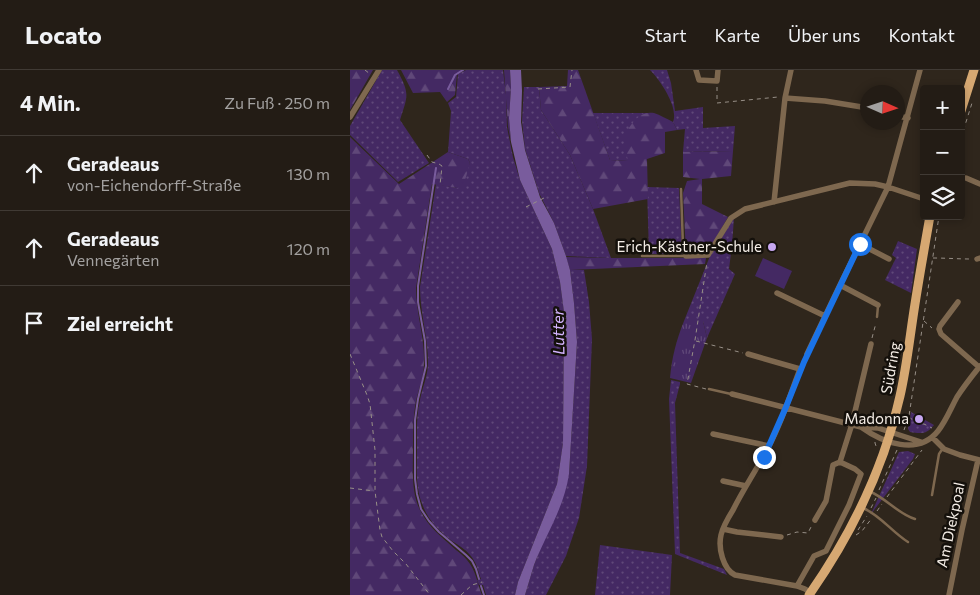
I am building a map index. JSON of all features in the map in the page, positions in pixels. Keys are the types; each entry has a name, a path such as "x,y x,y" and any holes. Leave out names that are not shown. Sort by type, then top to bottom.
{"main road":[{"path":"965,99 974,70"},
{"name":"Südring","path":"810,594 866,509 873,493 904,382 929,220"}],"street":[{"path":"350,117 379,70"},
{"path":"696,70 700,80 717,81 718,70"},
{"path":"774,202 785,98 791,70"},
{"path":"807,354 888,187 920,70"},
{"path":"785,98 825,101 860,107"},
{"path":"965,178 980,184"},
{"path":"686,256 708,255 731,218 745,209 850,183 875,184 920,198"},
{"path":"860,244 889,259"},
{"path":"840,284 878,305"},
{"path":"777,293 825,316"},
{"path":"732,394 852,424 878,428 899,445 922,445 937,432 958,397 980,366 940,332 940,326 958,302"},
{"path":"840,462 852,424 871,344"},
{"path":"748,354 800,369 769,446 723,529 720,544 726,568 731,573 740,577 797,586 810,594"},
{"path":"713,434 769,446"},
{"path":"889,436 902,436 922,445"},
{"path":"932,436 943,448 953,453 979,460"},
{"name":"Am Diekpoal","path":"949,595 979,460"},
{"path":"797,586 814,556 826,550 849,505 861,474 840,462 833,465 826,501 814,520"},
{"path":"723,481 746,486"},
{"path":"723,529 781,537"}],"lane":[{"path":"642,256 686,256 683,247 681,189"},
{"path":"877,317 878,305"},
{"path":"709,389 732,394"},
{"path":"932,495 939,454 943,448"},
{"path":"873,493 906,517 915,519"},
{"path":"866,509 875,514 897,535 908,542"}],"path":[{"path":"538,89 570,87 572,70"},
{"path":"717,81 717,103 785,98"},
{"path":"963,130 974,96"},
{"path":"427,155 432,162 442,166 440,185"},
{"path":"526,206 546,197"},
{"path":"902,436 908,416 938,220"},
{"path":"708,255 696,340 687,384 709,389"},
{"path":"932,258 951,258 954,260 978,259"},
{"path":"871,344 877,317"},
{"path":"922,321 940,332"},
{"path":"696,340 748,354"},
{"path":"350,354 370,404 375,450 375,491 382,537 430,595"},
{"path":"908,416 918,424 926,425 937,432"},
{"path":"899,445 873,493 855,536 862,531 875,514 922,445"},
{"path":"350,488 375,491"},
{"path":"781,537 797,532 808,533 814,520"},
{"path":"461,595 472,585 482,582"}],"green space":[{"path":"350,70 373,70 350,110"},
{"path":"382,70 397,70 406,90 405,105 400,120 429,163 398,182 350,135 350,126"},
{"path":"401,70 465,70 457,74 455,95 447,102 440,92 413,93"},
{"path":"466,70 503,70 507,127 513,157 520,180 552,249 560,282 564,312 563,443 557,484 518,582 515,595 486,595 483,585 479,585 477,580 481,579 474,560 466,551 443,534 431,521 420,499 418,485 417,419 428,363 420,287 436,184 457,188 470,163 468,159 448,152 451,111 448,103 456,97 458,74"},
{"path":"504,70 510,70 509,118 511,142 508,127"},
{"path":"568,70 578,70 610,160 628,161 623,137 632,124 643,114 654,113 673,122 677,130 665,132 665,153 647,159 648,199 593,209 570,155 541,110 539,87 567,86"},
{"path":"650,70 667,70 675,111 703,107 703,128 735,126 733,151 683,152 685,129 677,130 673,122 673,109 668,94"},
{"path":"524,87 539,87 541,110 570,155 611,258 566,256 554,223 539,193 525,149 522,121"},
{"path":"593,113 652,113 643,115 628,161 610,160"},
{"path":"350,137 399,184 448,152 468,159 470,163 463,187 457,188 432,184 416,288 424,363 414,413 413,473 415,496 423,516 436,532 470,564 482,595 350,595"},
{"path":"733,151 731,176 702,179 702,204 728,217 708,252 686,253 683,193 687,181 700,179 683,177 683,152"},
{"path":"647,187 679,188 682,254 649,254"},
{"path":"734,218 729,269 735,274 707,338 703,321 684,321 710,256"},
{"path":"898,241 917,249 911,293 885,280 896,258 892,255"},
{"path":"566,257 706,258 705,264 570,270"},
{"path":"763,258 792,271 784,289 755,276"},
{"path":"570,270 584,270 589,302 592,339 587,466 579,518 566,556 546,595 525,595 534,565 569,474 577,342"},
{"path":"684,321 703,321 707,338 691,383 670,378 675,349"},
{"path":"671,380 680,382 675,403 680,553 724,569 727,575 675,554 669,399"},
{"path":"911,412 934,425 924,433 910,432 908,429"},
{"path":"908,451 915,454 913,459 871,514 899,452"},
{"path":"600,545 672,555 670,595 595,595"}],"shaded area":[{"path":"510,70 521,70 521,122 525,150 540,197 554,223 570,270 577,342 567,486 559,510 534,565 525,595 515,595 518,582 557,484 563,443 564,312 560,282 552,249 520,180 511,142 509,118"}],"waterway":[{"path":"448,89 455,75 463,70"},
{"path":"436,168 418,286 418,302 425,341 426,366 415,420 415,479 421,509 439,532 472,561 479,579"},
{"path":"481,586 484,595"}],"place":[{"name":"Erich-Kästner-Schule","path":"772,247"},
{"name":"Madonna","path":"919,419"}],"route":[{"path":"764,457 804,362 860,244"}],"water label":[{"name":"Lutter","path":"558,332"}]}
